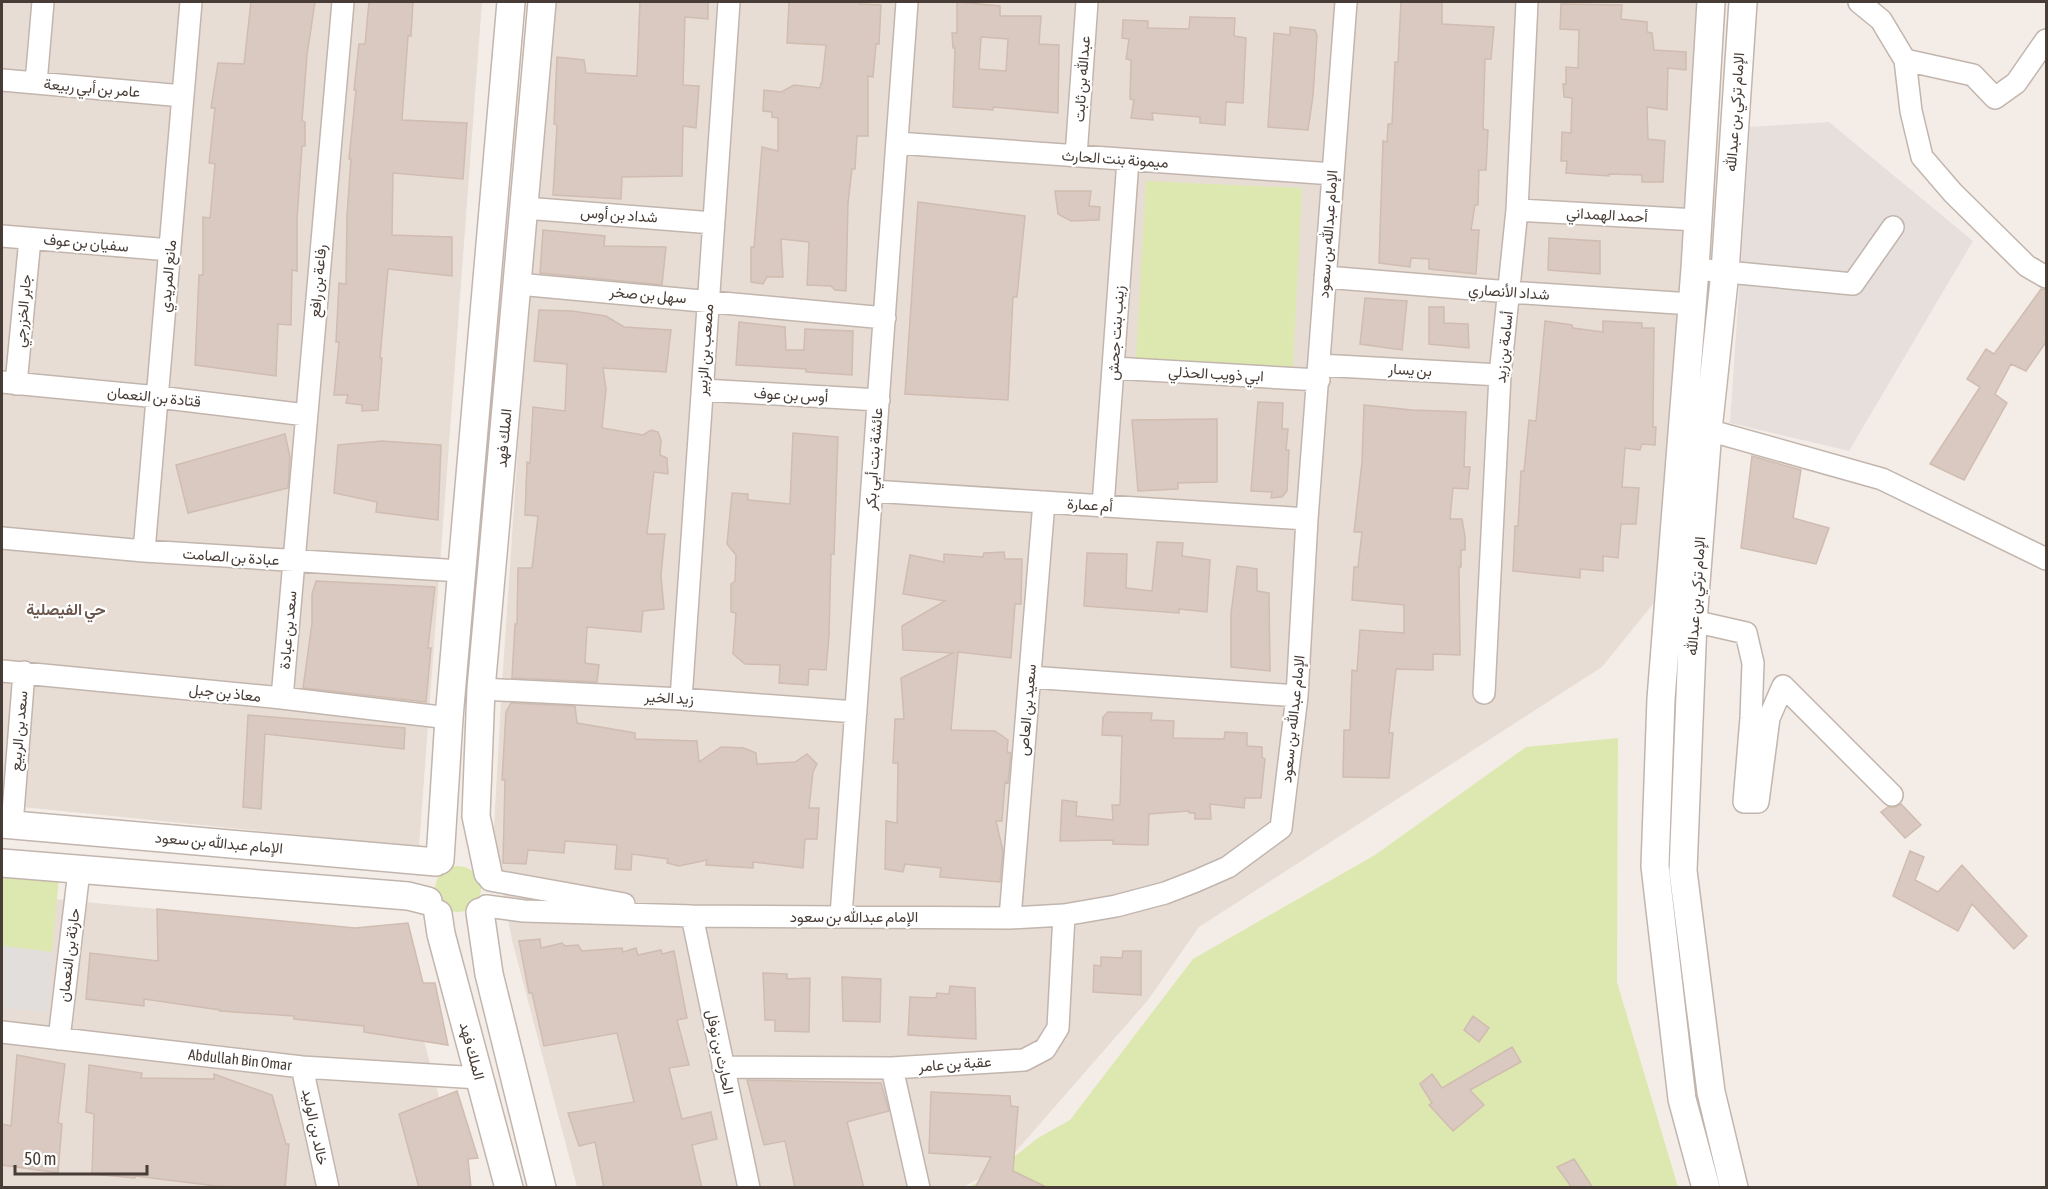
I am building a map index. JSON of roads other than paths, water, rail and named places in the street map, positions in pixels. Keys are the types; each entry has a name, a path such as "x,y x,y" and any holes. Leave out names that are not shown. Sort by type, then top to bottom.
{"street":[{"path":"36,83 43,2"},
{"name":"مانع المريدي","path":"144,551 191,2"},
{"name":"رفاعة بن رافع","path":"294,561 343,2"},
{"name":"الملك فهد","path":"438,861 511,2"},
{"name":"الملك فهد","path":"489,876 476,816 481,689 542,2"},
{"name":"مصعب بن الزبير","path":"681,699 729,2"},
{"name":"عائشة بنت أبي بكر","path":"841,916 907,2"},
{"name":"عبدالله بن ثابت","path":"1076,156 1087,2"},
{"name":"الإمام عبدالله بن سعود","path":"483,909 692,916 1010,918 1064,915 1116,906 1165,893 1196,881 1228,867 1281,828 1297,696 1307,519 1346,2"},
{"name":"أسامة بن زيد","path":"1484,693 1500,375 1517,210 1527,2"},
{"name":"الإمام تركي بن عبدالله","path":"1706,1188 1682,1099 1655,866 1661,699 1695,270 1710,2"},
{"name":"الإمام تركي بن عبدالله","path":"1734,1188 1711,1092 1683,871 1693,621 1708,430 1725,272 1743,2"},
{"path":"1859,2 1881,20 1905,60 1911,111 1922,157 1953,193 2027,266 2046,277"},
{"path":"1905,60 1973,75 1995,98 2016,83 2046,40"},
{"name":"عامر بن أبي ربيعة","path":"2,81 183,96"},
{"name":"ميمونة بنت الحارث","path":"897,143 1333,174"},
{"name":"زينب بنت جحش","path":"1103,506 1128,160"},
{"name":"شداد بن أوس","path":"525,208 713,223"},
{"name":"أحمد الهمداني","path":"1517,210 1697,220"},
{"path":"1695,270 1853,284 1893,227"},
{"name":"سفيان بن عوف","path":"2,236 170,250"},
{"name":"جابر الخزرجي","path":"9,383 30,238"},
{"name":"شداد الأنصاري","path":"1325,277 1692,304"},
{"name":"سهل بن صخر","path":"518,284 885,318"},
{"name":"ابي ذويب الحذلي","path":"1113,368 1319,373"},
{"name":"بن يسار","path":"1319,373 1500,375"},
{"name":"قتادة بن النعمان","path":"9,383 158,397 306,415"},
{"name":"أوس بن عوف","path":"703,390 879,400"},
{"path":"1708,430 1881,478 2046,559"},
{"name":"أم عمارة","path":"872,491 1307,519"},
{"name":"سعيد بن العاص","path":"1010,918 1044,502"},
{"name":"عبادة بن الصامت","path":"2,538 144,551 461,570"},
{"name":"سعد بن عبادة","path":"282,698 294,561"},
{"path":"1693,621 1746,633 1753,663 1744,802 1758,802 1769,718 1783,686 1892,795"},
{"name":"معاذ بن جبل","path":"2,670 282,698 449,718"},
{"name":"سعد بن الربيع","path":"7,825 24,672"},
{"path":"1030,677 1297,696"},
{"name":"زيد الخير","path":"481,689 681,699 856,712"},
{"name":"الإمام عبدالله بن سعود","path":"7,825 438,861"},
{"path":"433,907 424,884 426,876 438,861 454,854 465,855 482,865 489,876 491,888 483,909 489,974 542,1188"},
{"path":"2,863 408,896 456,920 465,919 483,909"},
{"name":"حارثة بن النعمان","path":"59,1039 79,871"},
{"name":"الإمام عبدالله بن سعود","path":"489,876 692,916"},
{"name":"الملك فهد","path":"433,907 509,1188"},
{"name":"عقبة بن عامر","path":"723,1067 892,1068 1024,1060 1045,1049 1058,1028 1064,915"},
{"name":"الحارث بن نوفل","path":"692,916 748,1188"},
{"name":"Abdullah Bin Omar","path":"2,1032 302,1066 479,1078"},
{"name":"خالد بن الوليد","path":"302,1066 327,1188"},
{"path":"892,1068 919,1188"}],"district":[{"name":"حي الفيصلية","path":"66,609"}]}
